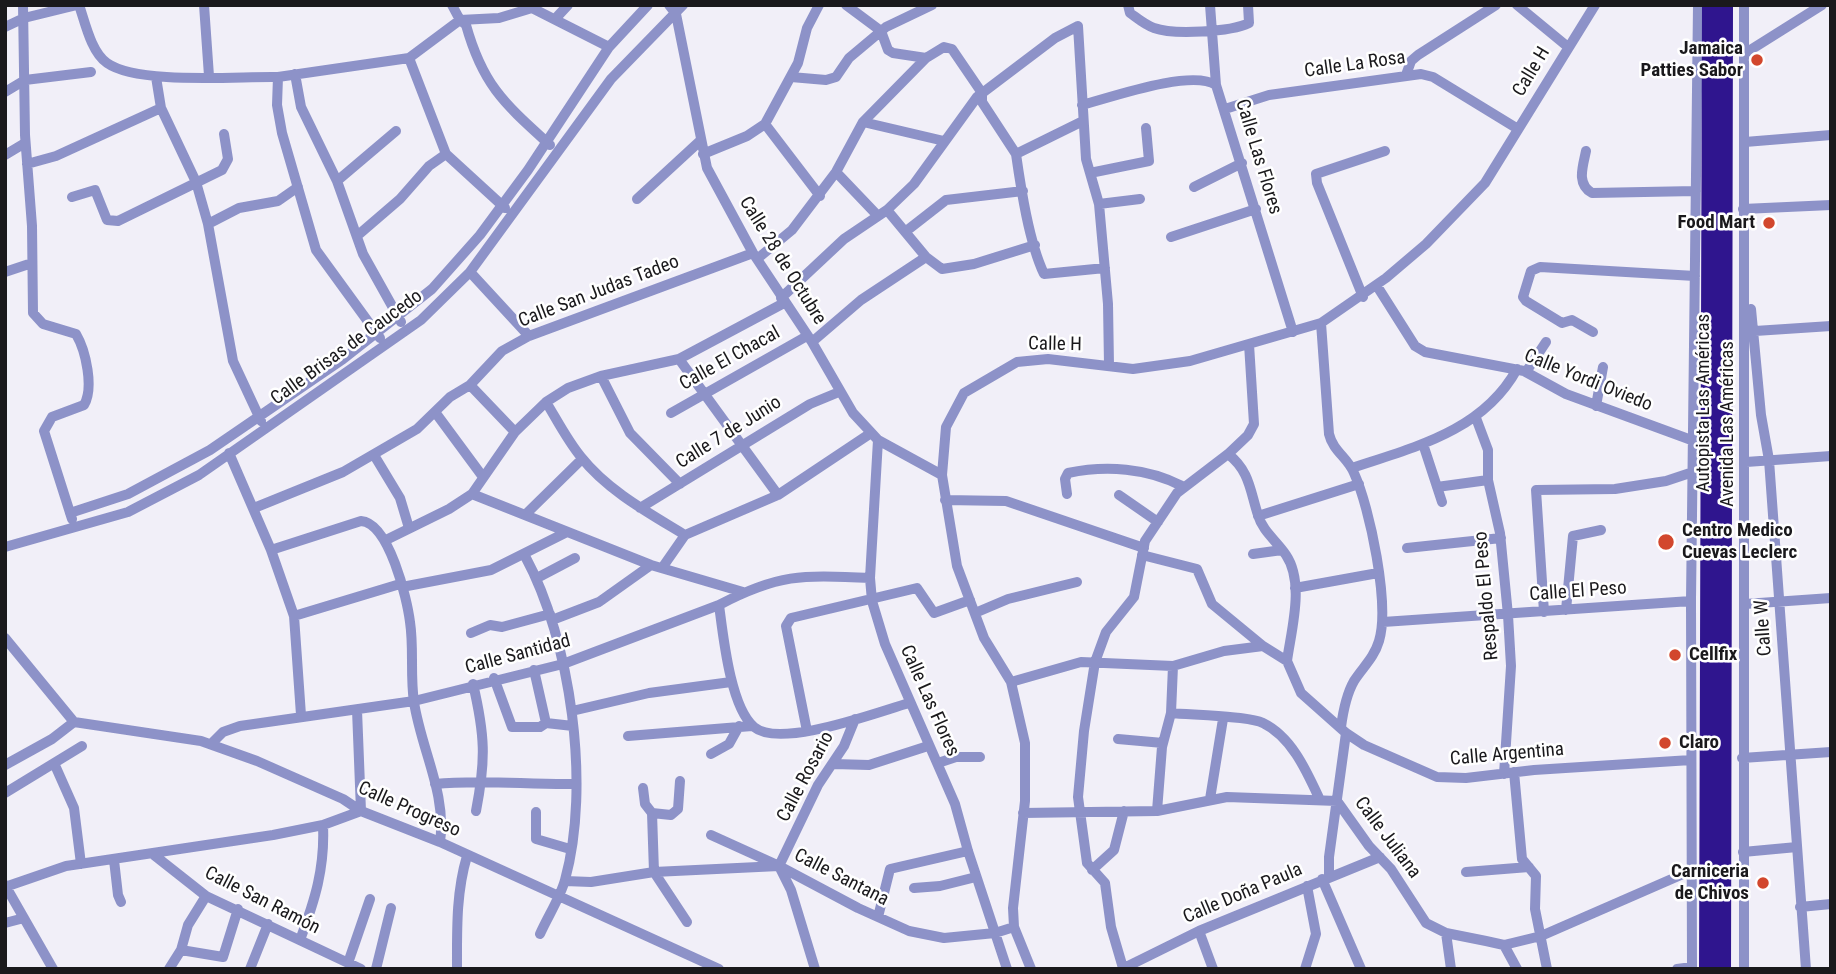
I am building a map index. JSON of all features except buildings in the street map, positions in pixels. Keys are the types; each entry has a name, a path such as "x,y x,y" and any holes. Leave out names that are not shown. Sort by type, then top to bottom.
{"highway":[{"name":"Autopista Las Américas","path":"1698,968 1707,929 1710,5"},
{"name":"Autopista Las Américas","path":"1723,969 1726,645 1725,5"}],"street":[{"path":"23,5 25,143 33,313 43,324 76,334 82,345 89,391 84,405 52,417 44,431 75,528"},
{"path":"5,27 24,18 78,5 91,39 106,63 156,77 278,77 409,58 460,20 499,18 531,7 609,47"},
{"path":"204,5 209,76"},
{"path":"452,5 466,25 485,78 502,102 557,152"},
{"path":"555,19 568,5"},
{"path":"70,513 128,494 210,450 399,318 461,258 502,205 609,47 648,5"},
{"path":"703,154 747,136 765,124 791,78 807,28 819,5"},
{"path":"846,5 881,31 893,53 926,58 944,47 952,49 982,93 982,102 1016,154 1035,245 1044,274 1105,268"},
{"path":"791,78 826,80 836,77 849,58 881,31 932,5"},
{"path":"1128,5 1129,13 1154,28 1214,30 1238,28 1249,23 1248,5"},
{"path":"1210,5 1214,30 1216,85"},
{"path":"1406,75 1413,58 1496,5"},
{"path":"1517,5 1568,47"},
{"name":"Calle H","path":"1031,969 1014,927 1024,813 1025,743 1012,682 984,638 957,566 942,475 946,427 964,393 1017,362 1048,359 1133,369 1167,364 1250,344 1321,323 1377,286 1426,244 1485,183 1595,5"},
{"name":"Avenida Las Américas","path":"1698,5 1690,871 1698,968"},
{"name":"Avenida Las Américas","path":"1744,5 1744,969"},
{"path":"1744,54 1822,5"},
{"name":"Calle Brisas de Caucedo","path":"5,547 128,512 200,475 406,331 471,270 611,79 676,8"},
{"name":"Calle 28 de Octubre","path":"676,8 707,168 755,256 810,339 839,392 875,436 942,475"},
{"path":"386,540 472,494 514,432 546,402 568,388 601,376 679,359 782,300 844,239 883,213 914,184 982,93 1055,38 1078,26 1083,121 1090,173 1099,204 1105,268 1109,365"},
{"path":"409,58 446,154 512,214"},
{"name":"Calle San Judas Tadeo","path":"254,509 344,472 417,429 450,397 470,385 502,351 529,336 755,256 792,230 836,172 863,122 926,58"},
{"path":"596,69 611,79"},
{"path":"5,92 25,80 91,72"},
{"path":"295,74 302,107 337,181 363,254 406,331"},
{"name":"Calle La Rosa","path":"1225,109 1269,95 1406,75 1433,77 1518,129"},
{"path":"156,77 161,108 195,182 208,224 233,361 265,429"},
{"path":"278,77 280,124 316,250 386,345"},
{"name":"Calle Las Flores","path":"1082,105 1179,81 1208,80 1216,85 1293,332"},
{"path":"27,164 56,156 161,108"},
{"path":"1016,154 1083,121"},
{"path":"863,122 944,141"},
{"path":"765,124 820,196"},
{"path":"1090,173 1149,161 1146,128"},
{"path":"337,181 396,131"},
{"path":"72,197 95,190 107,220 112,223 222,170 226,164 224,134"},
{"path":"1745,142 1831,135"},
{"path":"637,198 701,141"},
{"path":"5,155 25,143"},
{"path":"1363,297 1317,183 1316,174 1385,151"},
{"path":"1586,151 1581,177 1586,190 1592,193 1696,191"},
{"path":"357,236 400,199 429,166 446,154"},
{"path":"1194,187 1242,163"},
{"path":"836,172 905,232 926,257 942,270 951,270 1035,245"},
{"path":"208,224 239,208 278,201 298,187"},
{"path":"905,232 930,209 953,198 1023,191"},
{"path":"1099,204 1140,200"},
{"path":"1743,209 1831,205"},
{"path":"1171,237 1256,209"},
{"name":"Calle El Chacal","path":"671,413 810,339 860,300 926,257"},
{"path":"461,258 529,336"},
{"path":"5,272 32,263"},
{"path":"1592,331 1572,320 1562,323 1526,301 1523,297 1531,271 1540,267 1695,276"},
{"name":"Calle Yordi Oviedo","path":"1377,286 1415,346 1425,352 1522,371 1566,394 1694,440"},
{"name":"Calle W","path":"1746,286 1755,331 1761,415 1769,460 1806,969"},
{"path":"1321,323 1329,434 1335,451 1352,468 1359,484 1378,573 1383,622 1369,664 1354,681 1343,730 1337,801 1326,878 1361,969"},
{"path":"1755,331 1831,326"},
{"path":"1352,468 1423,444 1476,418 1497,400 1546,342"},
{"path":"1123,968 1111,927 1105,883 1099,873 1092,870 1085,854 1079,811 1084,731 1096,662 1106,632 1134,597 1143,551 1158,522 1182,486 1228,454 1248,435 1254,424 1250,344"},
{"path":"679,359 778,495"},
{"path":"1596,406 1603,367"},
{"path":"601,376 630,433 680,484"},
{"path":"470,385 514,432"},
{"name":"Calle 7 de Junio","path":"640,508 810,404 839,392"},
{"path":"546,402 582,459 640,508 685,535"},
{"path":"435,412 482,477"},
{"name":"Respaldo El Peso","path":"1476,418 1488,450 1488,480 1501,538 1511,666 1509,773 1522,859 1536,876 1535,909 1548,969"},
{"path":"471,633 490,625 502,627 551,617 599,602 656,566 685,535 778,495 875,436"},
{"name":"Calle Las Flores","path":"875,436 870,578 872,601 909,703 955,804 1007,969"},
{"path":"1423,444 1442,502"},
{"path":"229,453 271,550 294,616 301,715"},
{"path":"945,500 1006,500 1197,569 1212,604 1287,662 1295,588 1287,556 1264,530 1244,470 1228,454"},
{"path":"374,455 400,498 409,528"},
{"path":"1746,462 1831,456"},
{"path":"527,513 582,459"},
{"path":"1067,494 1065,479 1068,473 1115,468 1151,474 1182,486"},
{"path":"1544,612 1536,490 1615,489 1666,481 1693,472"},
{"path":"1437,487 1488,480"},
{"path":"1258,516 1359,484"},
{"path":"472,494 527,513 565,533 656,566 743,592"},
{"path":"1117,500 1129,502 1158,522"},
{"path":"271,550 361,521 374,526 386,540 410,622 414,701 443,818 440,842"},
{"path":"1566,610 1573,536 1601,530"},
{"path":"294,616 401,586 491,570 525,556 565,533"},
{"path":"1407,548 1501,538"},
{"path":"1253,554 1282,550"},
{"path":"525,556 537,578 551,617 563,664 573,726 575,784 565,881 540,934"},
{"path":"537,578 575,558"},
{"path":"1295,588 1378,573"},
{"name":"Calle Santidad","path":"211,744 223,732 240,726 301,715 414,701 494,678 563,664 719,605 743,592 794,576 870,578"},
{"path":"975,613 1008,599 1077,582"},
{"path":"807,731 787,621 837,605 872,601 917,588 934,612 970,600"},
{"path":"1745,604 1831,598"},
{"name":"Calle El Peso","path":"1383,622 1691,601"},
{"path":"719,605 732,682 752,726"},
{"path":"5,638 74,722 52,739 5,765"},
{"path":"1012,682 1081,662 1173,666 1224,651 1263,646"},
{"name":"Calle Argentina","path":"1287,662 1301,693 1343,730 1364,745 1437,777 1466,778 1692,760"},
{"path":"1157,811 1163,743 1171,713 1173,666"},
{"path":"534,670 546,723"},
{"path":"494,678 512,727 540,727 546,723 573,726"},
{"path":"572,711 649,693 732,682"},
{"path":"473,684 484,742 482,780 475,811"},
{"path":"628,736 652,737 739,726 752,726 764,732 807,731 909,703"},
{"path":"53,969 6,887 66,866 154,855 323,825 361,811 357,710"},
{"path":"1171,713 1223,719 1244,718 1262,722 1275,732 1303,764 1320,800"},
{"name":"Calle Rosario","path":"779,866 818,785 834,764 855,719"},
{"path":"1210,799 1223,719"},
{"name":"Calle Progreso","path":"74,722 211,744 330,794 361,811 440,842 719,969"},
{"path":"711,754 729,744 739,726"},
{"path":"1118,739 1163,743"},
{"path":"5,793 82,746"},
{"path":"834,764 869,765 928,746"},
{"path":"1742,758 1831,752"},
{"path":"938,763 956,757 980,757"},
{"path":"54,763 74,808 82,864"},
{"path":"435,784 482,780 535,785 575,784"},
{"path":"652,813 676,813 680,781"},
{"path":"643,789 645,804 652,813 654,872 687,922"},
{"name":"Calle Juliana","path":"1024,813 1157,811 1180,808 1210,799 1280,797 1337,801 1426,923 1446,933 1504,945 1541,936 1690,871"},
{"path":"1092,870 1114,850 1124,811"},
{"path":"536,812 536,839 570,849"},
{"path":"300,940 319,889 324,856 323,825"},
{"path":"711,835 779,866 791,890 815,969"},
{"path":"1743,852 1797,847"},
{"path":"878,917 890,869 968,851"},
{"name":"Calle San Ramón","path":"154,855 206,896 238,908 361,969"},
{"path":"457,969 457,920 461,877 467,856"},
{"name":"Calle Doña Paula","path":"1123,968 1199,931 1380,857"},
{"path":"114,860 121,902"},
{"name":"Calle Santana","path":"565,881 592,882 654,872 779,866 909,931 944,938 995,933 1014,927"},
{"path":"1466,872 1529,867"},
{"path":"914,888 940,886 976,877"},
{"path":"1305,969 1316,934 1307,886"},
{"path":"169,969 181,950 188,925 206,896"},
{"path":"348,963 370,899"},
{"path":"1800,907 1831,904"},
{"path":"181,950 223,957 238,908"},
{"path":"376,969 391,908"},
{"path":"5,923 24,918"},
{"path":"250,969 268,923"},
{"path":"1199,931 1213,969"},
{"path":"1446,933 1451,969"},
{"path":"1504,945 1517,969"},
{"path":"1677,969 1698,968"}],"place":[{"name":"Jamaica Patties Sabor","path":"1757,60"},
{"name":"Food Mart","path":"1769,223"},
{"name":"Centro Medico Cuevas Leclerc","path":"1666,542"},
{"name":"Cellfix","path":"1675,655"},
{"name":"Claro","path":"1665,743"},
{"name":"Carniceria de Chivos","path":"1763,883"}]}
